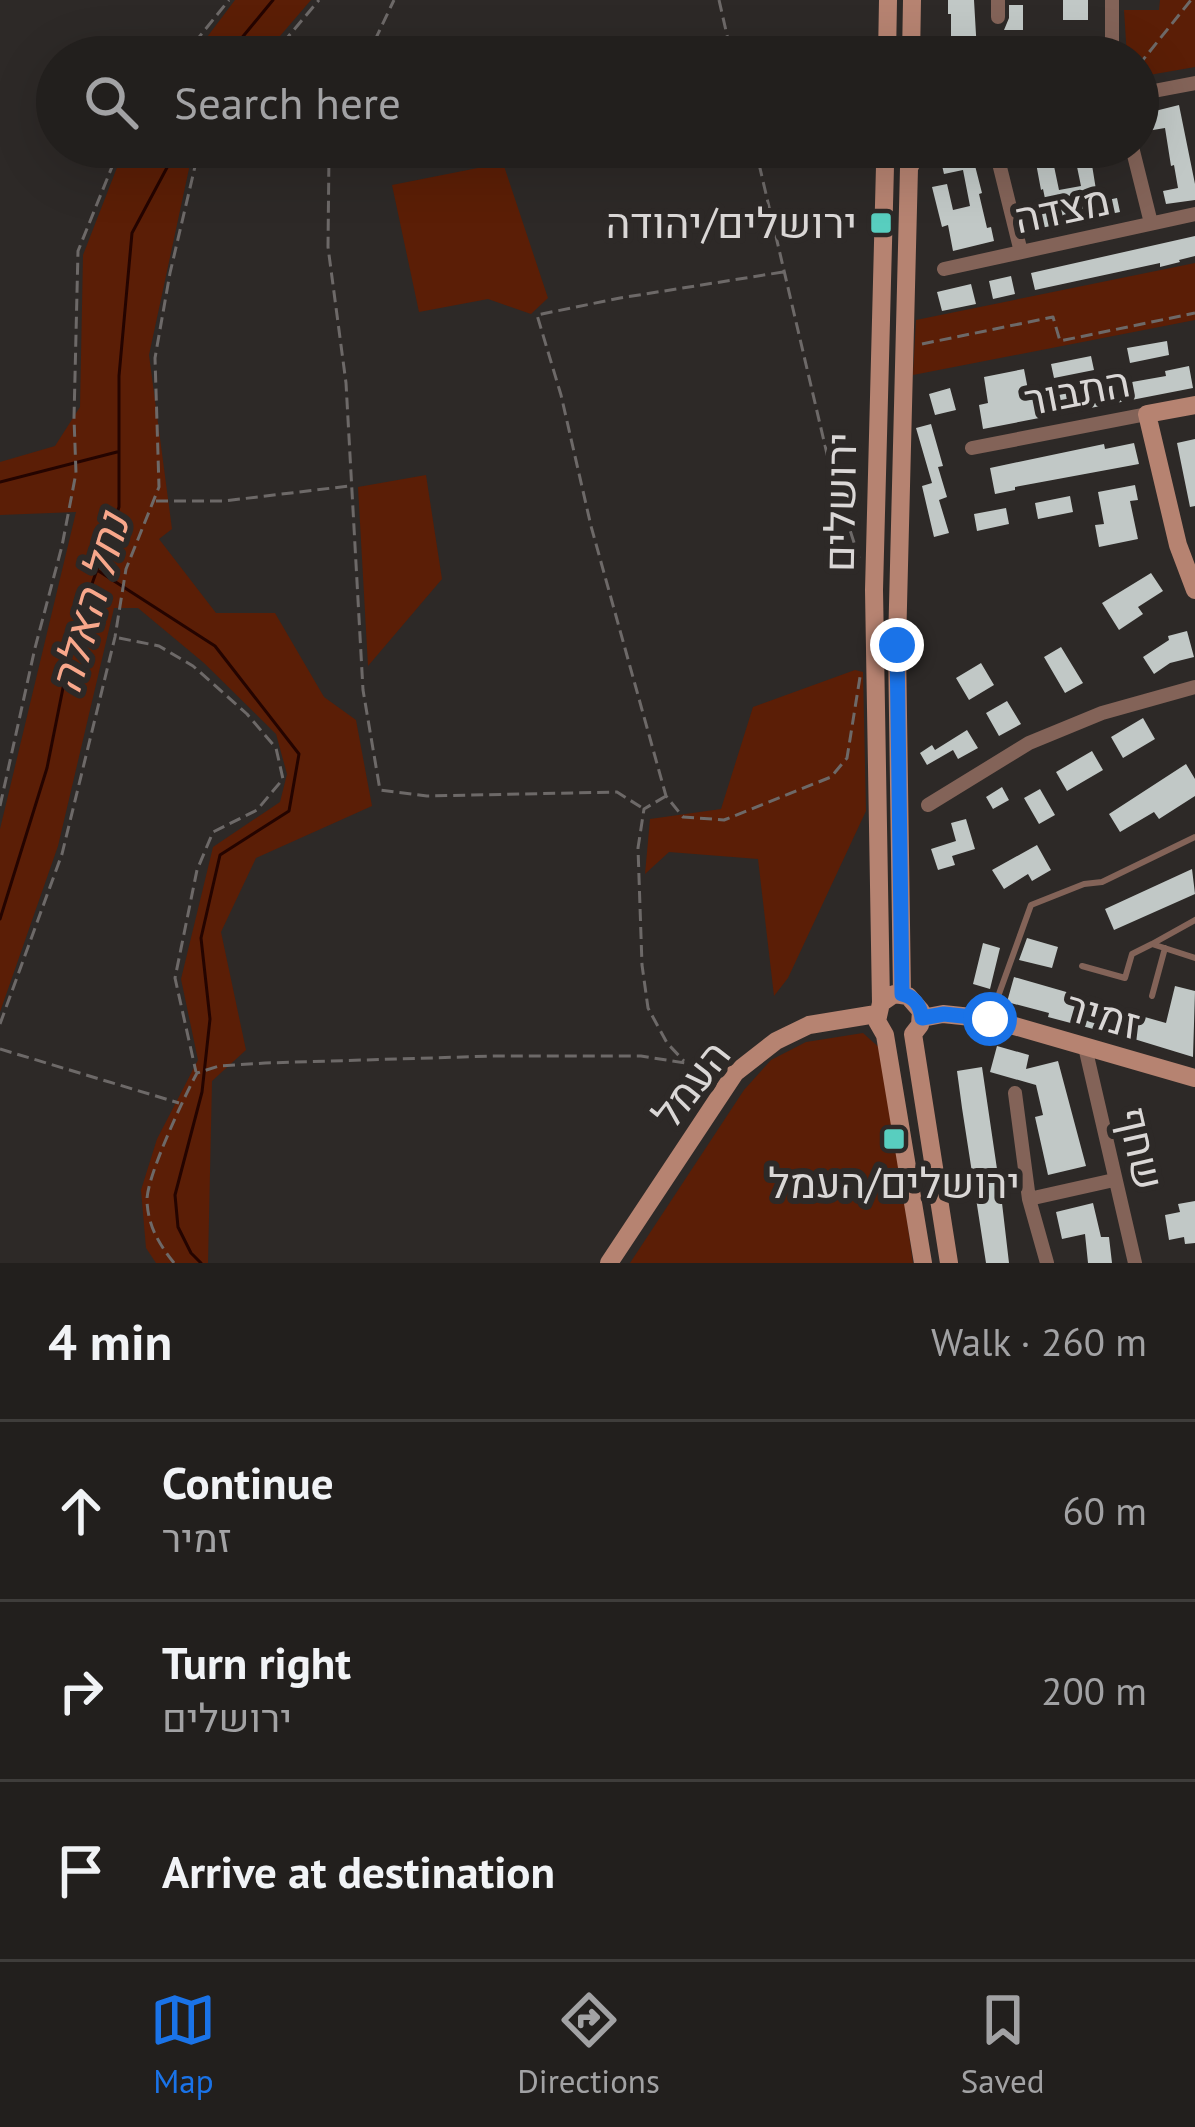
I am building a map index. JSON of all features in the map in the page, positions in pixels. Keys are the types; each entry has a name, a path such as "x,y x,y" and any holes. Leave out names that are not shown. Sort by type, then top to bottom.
{"street":[{"path":"887,36 888,0"},
{"path":"911,36 912,0"},
{"path":"998,0 998,17"},
{"path":"1112,0 1112,36"},
{"path":"1159,90 1195,82"},
{"name":"ירושלים","path":"879,1008 874,590 885,168"},
{"name":"ירושלים","path":"902,994 897,645 909,168"},
{"path":"1000,168 1021,252"},
{"path":"1137,168 1151,224"},
{"name":"מצדה","path":"944,269 1195,214"},
{"name":"התבור","path":"972,448 1195,405"},
{"path":"1147,414 1187,540 1195,590"},
{"path":"928,806 1029,743 1102,713 1195,687"},
{"path":"923,1263 885,1035 877,1022 879,1008 894,994 908,996 919,1005 949,1263"},
{"name":"העמל","path":"609,1263 735,1073 776,1041 809,1025 879,1008"},
{"name":"זמיר","path":"918,1026 944,1014 990,1019 1195,1078"},
{"path":"885,1035 899,1040 918,1026"},
{"name":"שחף","path":"1084,1047 1135,1263"},
{"path":"1015,1093 1029,1199 1047,1263"},
{"path":"1029,1199 1114,1180"}],"lane":[{"path":"990,1019 1031,905 1084,884 1102,882 1195,837"},
{"path":"1082,966 1125,978 1132,954 1195,920"},
{"path":"1152,944 1195,958"},
{"path":"1152,996 1165,948"}],"path":[{"path":"200,36 229,0"},
{"path":"289,36 319,0"},
{"path":"377,36 394,0"},
{"path":"719,0 728,36"},
{"path":"1159,39 1190,0"},
{"path":"0,806 76,473 78,251 112,168"},
{"path":"0,1024 62,854 116,637 126,569 159,487 155,358 195,168"},
{"path":"329,168 328,247 346,383 363,690 380,790 427,796 617,792 644,809"},
{"path":"759,168 831,471 860,561"},
{"path":"783,272 537,315 666,796 683,817 724,820 831,777 847,758 860,674"},
{"path":"903,348 1053,317 1060,340 1195,313"},
{"path":"153,501 224,502 351,485"},
{"path":"116,637 159,646 207,678 248,713 276,748 283,779 257,810 213,832 196,870 175,978 197,1073 180,1103 146,1197 154,1238 174,1263"},
{"path":"644,809 666,796"},
{"path":"644,809 638,848 648,1008 667,1043 685,1063"},
{"path":"0,1048 180,1103"},
{"path":"197,1073 219,1066 265,1063 641,1056 685,1063 728,1085"}],"shaded area":[{"path":"235,0 311,0 280,36 208,36"},
{"path":"1160,0 1195,0 1195,67 1159,73 1159,36 1126,36 1124,10 1159,10"},
{"path":"117,168 189,168 149,355 172,529 159,539 216,613 275,613 324,697 356,720 372,806 256,858 221,932 246,1050 212,1081 208,1263 156,1263 146,1248 141,1190 157,1139 198,1060 181,979 213,847 280,802 287,774 276,734 204,663 138,608 114,608 58,846 0,1012 0,829 76,512 0,515 0,462 55,446 80,407 83,255"},
{"path":"478,168 505,168 548,298 531,314 488,299 419,312 392,185"},
{"path":"1195,263 1195,320 913,375 916,320"},
{"path":"426,475 442,579 368,666 358,487"},
{"path":"855,670 863,672 866,811 788,978 774,996 758,859 669,852 645,874 650,819 721,809 753,707"},
{"path":"863,1033 883,1051 913,1263 630,1263 744,1090 771,1060 806,1042"}],"building":[{"path":"948,0 974,0 976,36 951,36"},
{"path":"1063,0 1088,0 1088,20 1063,20"},
{"path":"1009,5 1023,5 1023,30 1004,30"},
{"path":"1179,105 1195,200 1166,204 1163,191 1178,188 1165,128 1159,129 1159,110"},
{"path":"943,168 976,168 987,228 991,227 994,241 953,251 932,187 947,184 953,210 970,206 963,170 944,174"},
{"path":"1037,168 1054,168 1059,190 1081,186 1077,168 1092,168 1098,202 1117,198 1120,212 1036,229 1033,216 1048,213"},
{"path":"1195,236 1195,256 1180,262 1035,290 1031,273"},
{"path":"1011,276 1015,294 993,299 989,281"},
{"path":"971,284 976,304 942,311 937,292"},
{"path":"1167,341 1169,355 1130,363 1127,348"},
{"path":"1091,356 1094,370 1054,378 1051,364"},
{"path":"1189,366 1193,388 983,429 979,405 988,403 984,377 1024,369 1030,400 1166,376 1165,371"},
{"path":"950,388 956,410 935,415 929,394"},
{"path":"931,424 943,466 938,467 947,497 939,500 949,533 934,537 922,486 932,483 916,428"},
{"path":"1195,439 1195,506 1190,507 1177,443"},
{"path":"1134,443 1139,464 995,494 990,468 1104,444 1105,449"},
{"path":"1135,485 1138,500 1130,501 1138,539 1099,547 1095,525 1104,524 1098,492"},
{"path":"1070,496 1073,512 1038,519 1035,503"},
{"path":"1006,508 1009,524 977,531 974,514"},
{"path":"1151,573 1163,591 1138,607 1143,614 1119,630 1102,603"},
{"path":"1187,631 1194,657 1170,663 1154,674 1143,657 1169,640 1168,636"},
{"path":"1061,647 1083,683 1065,693 1044,657"},
{"path":"981,663 994,685 969,700 956,678"},
{"path":"1007,701 1021,724 999,736 986,713"},
{"path":"1143,718 1155,739 1123,758 1111,737"},
{"path":"967,730 978,748 958,759 953,750 927,765 920,753 932,745 935,750"},
{"path":"1092,751 1103,770 1067,791 1056,772"},
{"path":"1186,764 1195,779 1195,796 1159,819 1154,812 1120,832 1109,814"},
{"path":"1002,787 1009,800 993,809 986,797"},
{"path":"1040,789 1055,815 1039,824 1024,798"},
{"path":"966,819 975,849 952,856 955,865 938,870 931,849 956,841 951,823"},
{"path":"1037,845 1051,870 1032,881 1028,874 1004,889 992,870"},
{"path":"1192,869 1195,894 1114,930 1105,909"},
{"path":"1027,938 1058,947 1052,968 1019,960"},
{"path":"983,943 1000,948 990,989 973,984"},
{"path":"1014,977 1108,1004 1101,1031 1007,1002"},
{"path":"1175,986 1195,991 1193,1057 1121,1035 1127,1012 1166,1023"},
{"path":"997,1046 1029,1055 1026,1069 1058,1061 1086,1166 1048,1175 1035,1117 1043,1115 1036,1085 990,1072"},
{"path":"982,1067 1009,1263 986,1263 962,1108 957,1071"},
{"path":"1195,1201 1195,1243 1185,1244 1184,1237 1169,1240 1165,1215 1180,1212 1178,1204"},
{"path":"1093,1203 1101,1237 1109,1237 1112,1263 1088,1263 1085,1234 1062,1239 1056,1212"}],"waterway":[{"name":"נחל האלה","path":"243,36 273,0"},
{"name":"נחל האלה","path":"0,919 47,768 73,638 119,507 119,376 132,233 167,168"},
{"path":"0,482 117,452"},
{"path":"97,570 215,646 299,754 289,811 220,855 201,938 210,1019 202,1092 175,1195 178,1227 201,1263"}],"place":[{"name":"ירושלים/יהודה","path":"881,223"},
{"name":"ירושלים/העמל","path":"894,1139"}],"route":[{"path":"897,645 902,994 919,1005 922,1018 944,1014 990,1019"}]}
